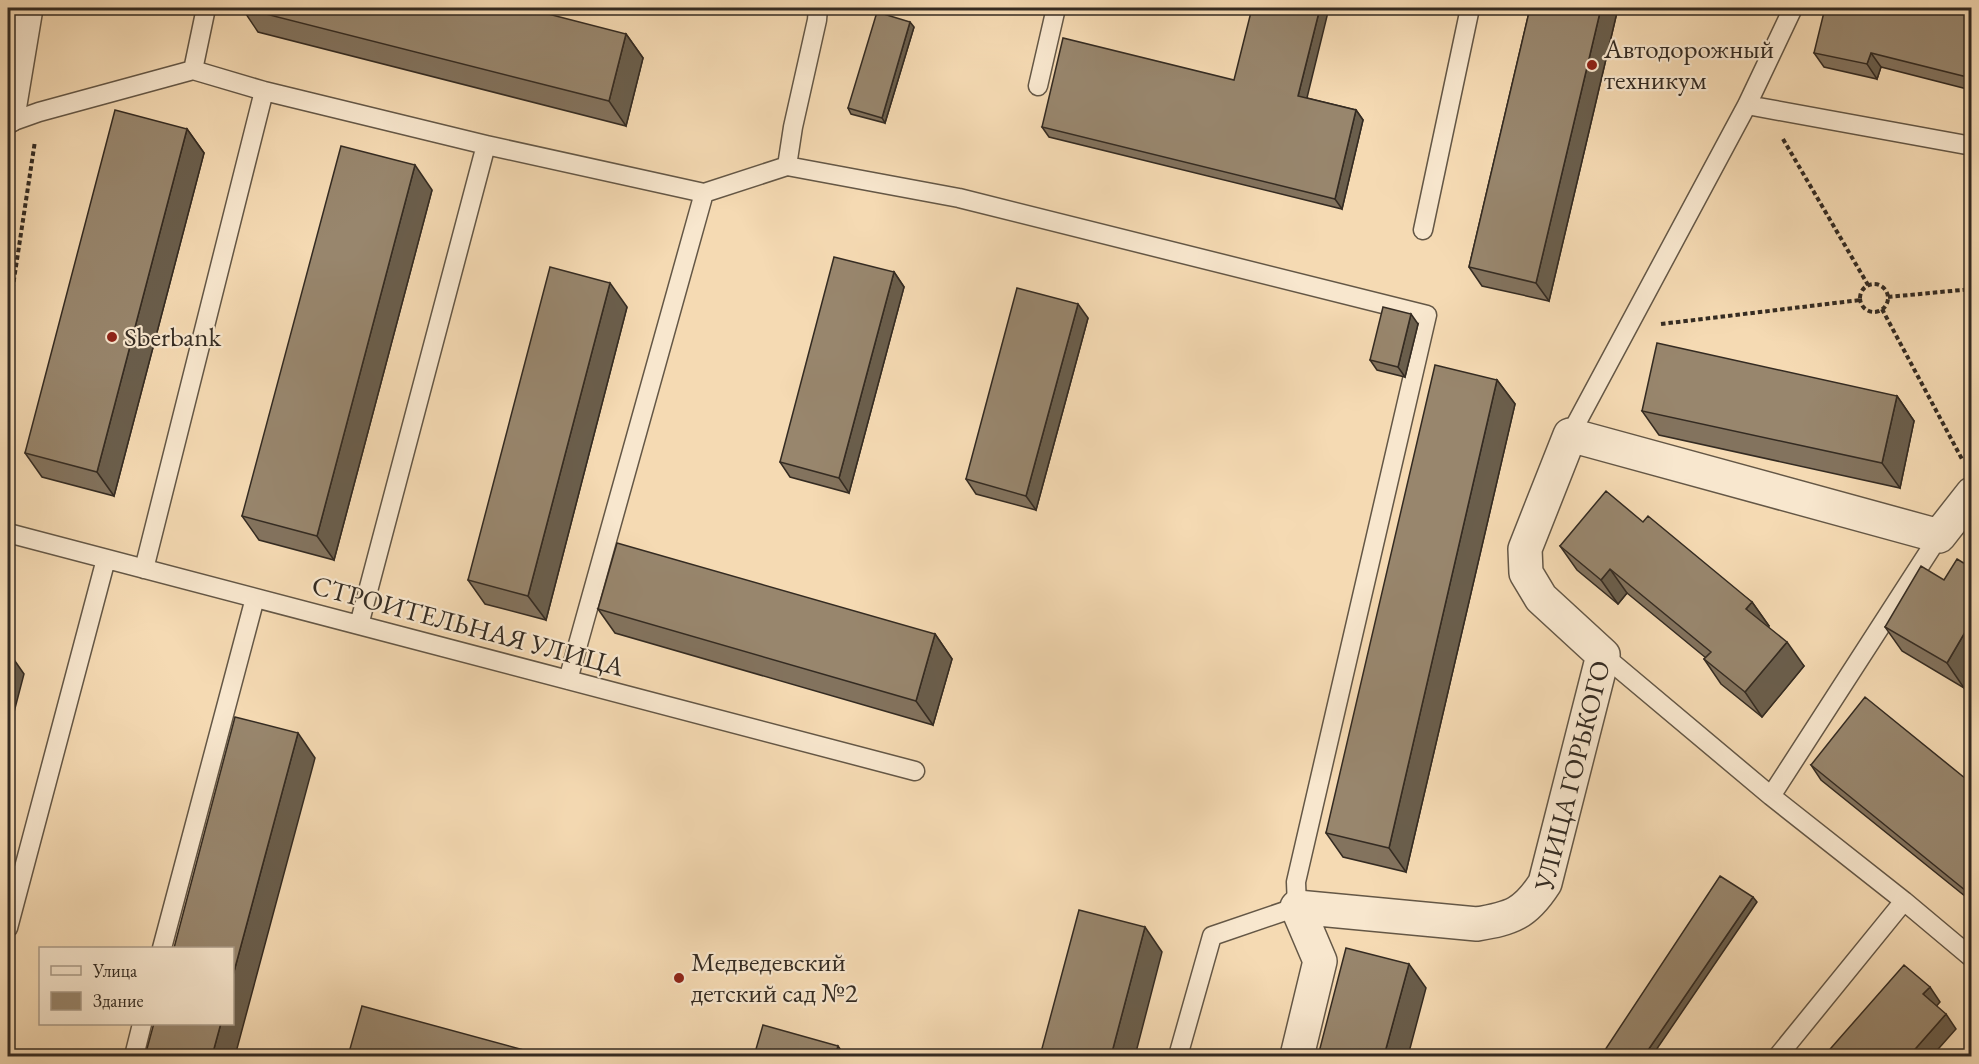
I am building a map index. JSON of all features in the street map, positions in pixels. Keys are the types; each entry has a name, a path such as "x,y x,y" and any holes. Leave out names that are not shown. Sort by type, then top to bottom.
{"street":[{"path":"8,116 26,8"},
{"path":"1570,435 1939,536 1969,481"},
{"name":"УЛИЦА ГОРЬКОГО","path":"1297,907 1476,924 1499,921 1518,913 1534,900 1545,883 1603,656 1541,598 1526,573 1525,549 1570,435"},
{"path":"1297,907 1320,962 1297,1056"}],"lane":[{"path":"193,70 206,8"},
{"path":"787,166 818,8"},
{"path":"1038,86 1056,8"},
{"path":"1423,230 1470,8"},
{"path":"1570,435 1628,328 1756,106 1793,8"},
{"path":"8,123 39,112 193,70 264,91 486,145 704,193 787,166 958,198 1427,315 1296,882 1297,907 1212,936 1178,1056"},
{"path":"144,569 264,91"},
{"path":"1756,106 1971,146"},
{"path":"359,625 486,145"},
{"path":"568,680 704,193"},
{"name":"СТРОИТЕЛЬНАЯ УЛИЦА","path":"8,533 915,771"},
{"path":"1771,796 1939,536"},
{"path":"8,928 106,559"},
{"path":"162,947 255,598"},
{"path":"1603,656 1971,958"},
{"path":"1778,1056 1904,901"},
{"path":"134,1056 142,1025"}],"path":[{"path":"1756,106 1868,285"},
{"path":"8,319 39,112"},
{"path":"1877,284 1887,292 1888,297 1886,306 1878,312 1864,308 1860,300 1862,291 1868,285 1877,284"},
{"path":"1888,297 1971,289"},
{"path":"1628,328 1860,300"},
{"path":"1882,309 1969,481"}],"building":[{"path":"242,8 525,8 626,34 609,101"},
{"path":"1252,8 1320,8 1298,96 1356,110 1335,199 1042,127 1063,38 1234,80"},
{"path":"1530,8 1601,8 1536,283 1469,267"},
{"path":"1825,8 1971,8 1971,78 1871,53 1867,64 1814,53"},
{"path":"877,12 910,22 882,118 848,108"},
{"path":"115,110 187,129 97,472 25,453"},
{"path":"341,146 415,165 317,536 242,516"},
{"path":"834,257 894,272 839,478 780,462"},
{"path":"550,267 610,283 528,596 468,580"},
{"path":"1017,288 1078,304 1026,496 966,479"},
{"path":"1383,307 1411,314 1398,367 1370,360"},
{"path":"1657,343 1897,396 1882,463 1642,411"},
{"path":"1435,365 1497,380 1389,848 1326,833"},
{"path":"1606,491 1643,522 1648,516 1752,602 1746,609 1787,642 1745,692 1704,659 1711,652 1610,569 1601,580 1560,546"},
{"path":"617,543 935,634 916,701 598,609"},
{"path":"1957,559 1970,567 1971,565 1971,622 1947,663 1885,627 1921,566 1944,580"},
{"path":"1865,697 1971,783 1971,895 1811,765"},
{"path":"235,717 298,733 234,972 234,947 174,947"},
{"path":"1720,876 1753,897 1644,1056 1601,1056"},
{"path":"1079,910 1145,927 1111,1056 1040,1056"},
{"path":"1346,948 1409,964 1384,1056 1318,1056"},
{"path":"1904,965 1930,987 1923,994 1946,1014 1909,1056 1824,1056"},
{"path":"362,1006 546,1056 348,1056"},
{"path":"153,1025 220,1025 212,1056 145,1056"},
{"path":"763,1025 838,1046 835,1056 754,1056"}],"place":[{"name":"Автодорожный техникум","path":"1592,65"},
{"name":"Sberbank","path":"112,337"},
{"name":"Медведевский детский сад №2","path":"679,978"}]}
